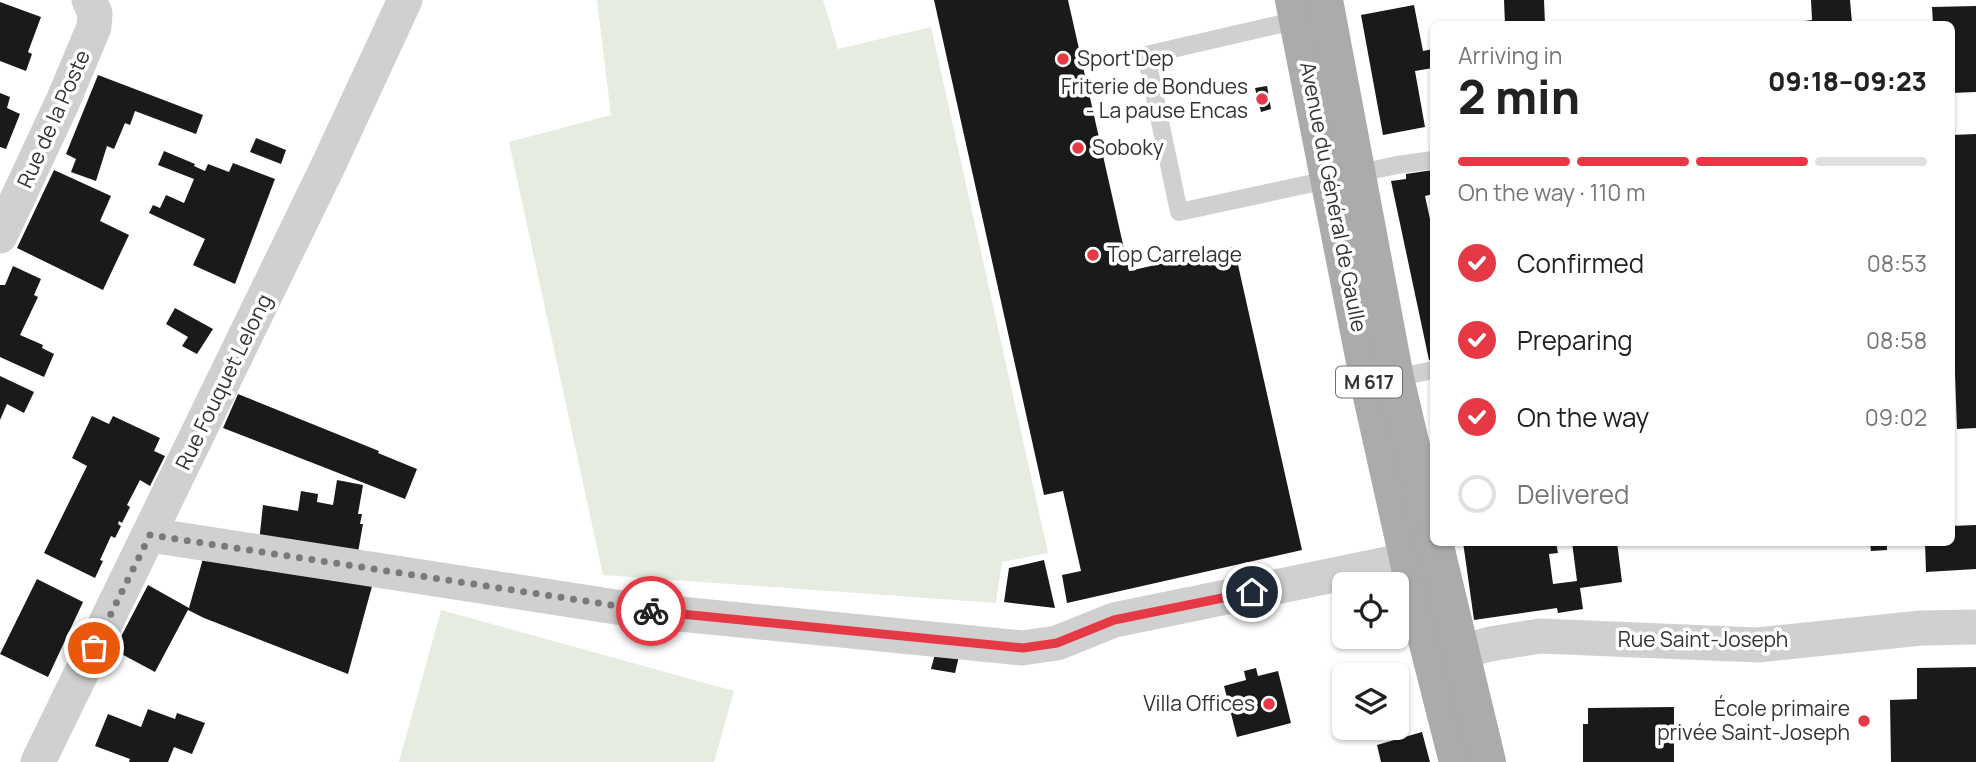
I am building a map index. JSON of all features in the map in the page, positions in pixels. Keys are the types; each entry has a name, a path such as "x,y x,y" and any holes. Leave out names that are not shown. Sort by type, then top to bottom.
{"main road":[{"name":"Avenue du Général de Gaulle","path":"1305,7 1342,177 1395,378 1428,549 1458,762"},
{"name":"Avenue du Général de Gaulle","path":"1342,177 1371,392 1428,549"},
{"name":"Avenue du Général de Gaulle","path":"1445,656 1487,762"}],"street":[{"name":"Rue de la Poste","path":"0,236 94,27 95,13 89,0"},
{"name":"Rue Fouquet Lelong","path":"38,762 329,164 405,0"},
{"path":"150,535 629,609 1023,648 1057,643 1114,620 1428,549"},
{"name":"Rue Saint-Joseph","path":"1445,656 1515,639 1540,636 1758,645 1921,628 1976,627"}],"lane":[{"path":"1305,7 1146,55 1179,212 1430,161"},
{"path":"1395,378 1430,371"}],"shaded area":[{"path":"597,0 823,0 838,49 931,27 1048,553 1002,562 996,603 603,575 509,142 611,115"},
{"path":"441,610 734,691 714,762 399,762"}],"building":[{"path":"934,0 1068,0 1129,271 1234,247 1302,550 1067,603 1062,575 1081,571 1063,491 1044,495"},
{"path":"1504,0 1544,0 1545,21 1505,21"},
{"path":"1811,0 1850,0 1852,21 1804,21 1812,20"},
{"path":"0,2 41,17 28,52 32,54 26,71 0,61"},
{"path":"1414,5 1423,51 1430,50 1430,68 1415,71 1425,127 1383,135 1361,15"},
{"path":"1976,6 1976,92 1955,93 1955,21 1933,21 1932,7"},
{"path":"98,75 203,115 196,134 135,111 130,125 125,123 114,149 107,146 96,181 71,172 76,159 66,154"},
{"path":"1267,86 1271,109 1261,112 1255,88"},
{"path":"0,93 10,97 7,108 20,114 6,149 0,147"},
{"path":"1976,134 1976,428 1957,429 1955,373 1955,135"},
{"path":"256,138 286,150 281,164 250,152"},
{"path":"164,151 205,171 208,164 229,172 233,163 275,179 235,284 193,265 205,239 149,213 153,205 160,208 166,195 184,203 194,179 158,165"},
{"path":"54,170 111,196 100,221 129,235 103,290 17,248"},
{"path":"1430,170 1430,195 1425,196 1430,219 1429,360 1391,181 1406,179 1406,174"},
{"path":"13,266 41,279 34,295 38,297 20,335 43,345 42,348 54,354 44,377 0,357 0,285 5,285"},
{"path":"175,308 213,329 197,354 182,346 188,337 166,324"},
{"path":"0,376 34,392 24,413 7,404 0,420"},
{"path":"238,394 417,469 405,499 223,428"},
{"path":"92,416 109,424 113,416 160,438 154,451 165,456 150,486 140,480 127,505 130,507 122,523 119,521 121,526 115,538 111,536 95,578 44,553 87,466 72,458"},
{"path":"337,480 363,485 358,514 362,514 360,524 363,524 357,558 259,542 263,505 298,511 301,491 318,494 317,502 333,505"},
{"path":"1976,525 1976,569 1926,572 1925,546 1955,546 1955,526"},
{"path":"1464,546 1557,546 1558,553 1549,554 1553,584 1577,581 1573,546 1618,546 1622,582 1580,588 1583,609 1558,613 1557,608 1474,620"},
{"path":"1870,546 1887,546 1887,550 1871,551"},
{"path":"204,555 374,579 348,674 188,610"},
{"path":"1044,560 1055,608 1004,602 1009,568"},
{"path":"37,579 83,602 48,677 0,654"},
{"path":"148,585 189,608 155,672 114,650"},
{"path":"936,650 960,652 955,673 931,669"},
{"path":"1976,667 1976,762 1891,762 1890,700 1917,699 1917,668"},
{"path":"1256,668 1258,676 1278,671 1291,723 1237,737 1224,686 1246,680 1244,671"},
{"path":"1674,707 1674,762 1583,762 1583,724 1588,724 1588,708"},
{"path":"148,709 175,719 177,713 205,723 192,754 174,747 168,762 129,762 130,759 95,746 108,714 141,727"},
{"path":"1422,732 1430,762 1381,762 1377,745 1394,740 1409,740 1409,736"}],"way so far":[{"path":"94,648 150,535 651,611"}],"place":[{"name":"Sport'Dep","path":"1063,59"},
{"name":"Friterie de Bondues - La pause Encas","path":"1262,99"},
{"name":"Soboky","path":"1078,148"},
{"name":"Top Carrelage","path":"1093,255"},
{"name":"Villa Offices","path":"1269,704"},
{"name":"École primaire privée Saint-Joseph","path":"1864,721"}],"route":[{"path":"651,611 1023,648 1057,643 1114,620 1252,592"}]}
